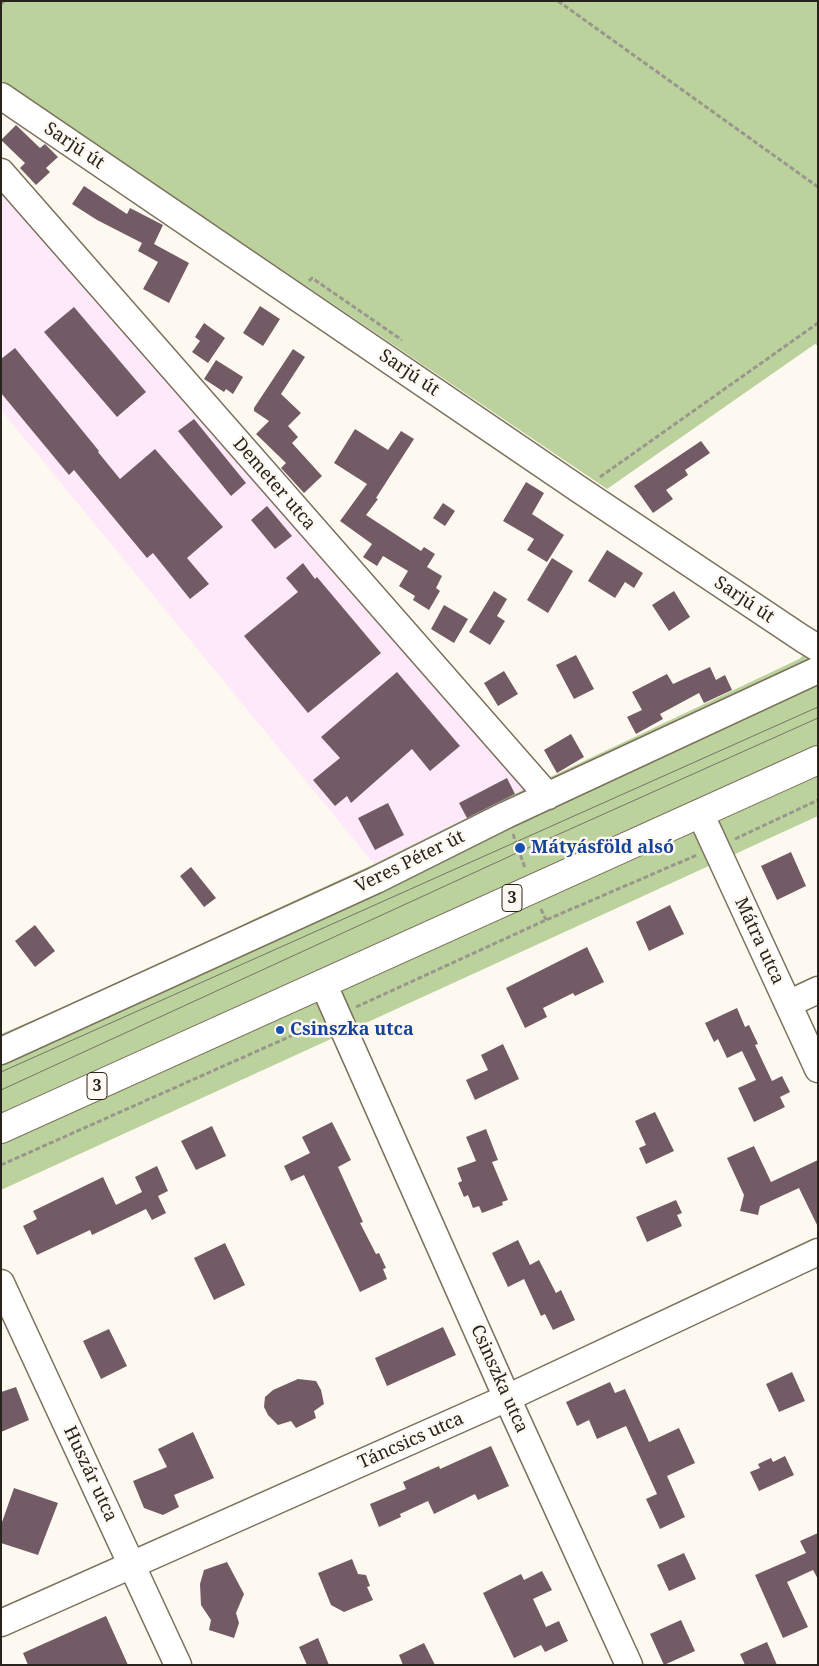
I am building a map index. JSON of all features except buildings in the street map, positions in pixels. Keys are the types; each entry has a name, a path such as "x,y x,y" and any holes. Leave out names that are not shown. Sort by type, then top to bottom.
{"main road":[{"name":"3","path":"1,1129 818,760"}],"street":[{"name":"Sarjú út","path":"1,96 580,490 818,648"},
{"name":"Demeter utca","path":"1,172 548,796"},
{"name":"Veres Péter út","path":"1,1051 376,880 548,796 818,670"},
{"name":"Mátra utca","path":"700,813 818,1069"},
{"name":"Csinszka utca","path":"323,983 507,1398 629,1665"},
{"path":"788,1004 818,990"},
{"name":"Táncsics utca","path":"1,1623 507,1398 818,1252"},
{"name":"Huszár utca","path":"1,1283 178,1665"}],"path":[{"path":"1,4 4,1"},
{"path":"558,1 818,187"},
{"path":"580,490 818,323"},
{"path":"1,1165 818,800"}],"shaded area":[{"path":"1,163 525,789 374,864 1,410"}],"green space":[{"path":"1,1 818,1 818,346 815,344 607,489 1,80"},
{"path":"818,643 818,816 1,1190 1,1034 118,984 374,864 525,789 799,659"}],"tram line":[{"path":"1,1072 818,707"},
{"path":"1,1090 519,852 818,718"}],"place":[{"name":"Mátyásföld alsó","path":"520,848"},
{"name":"Csinszka utca","path":"280,1030"}]}
